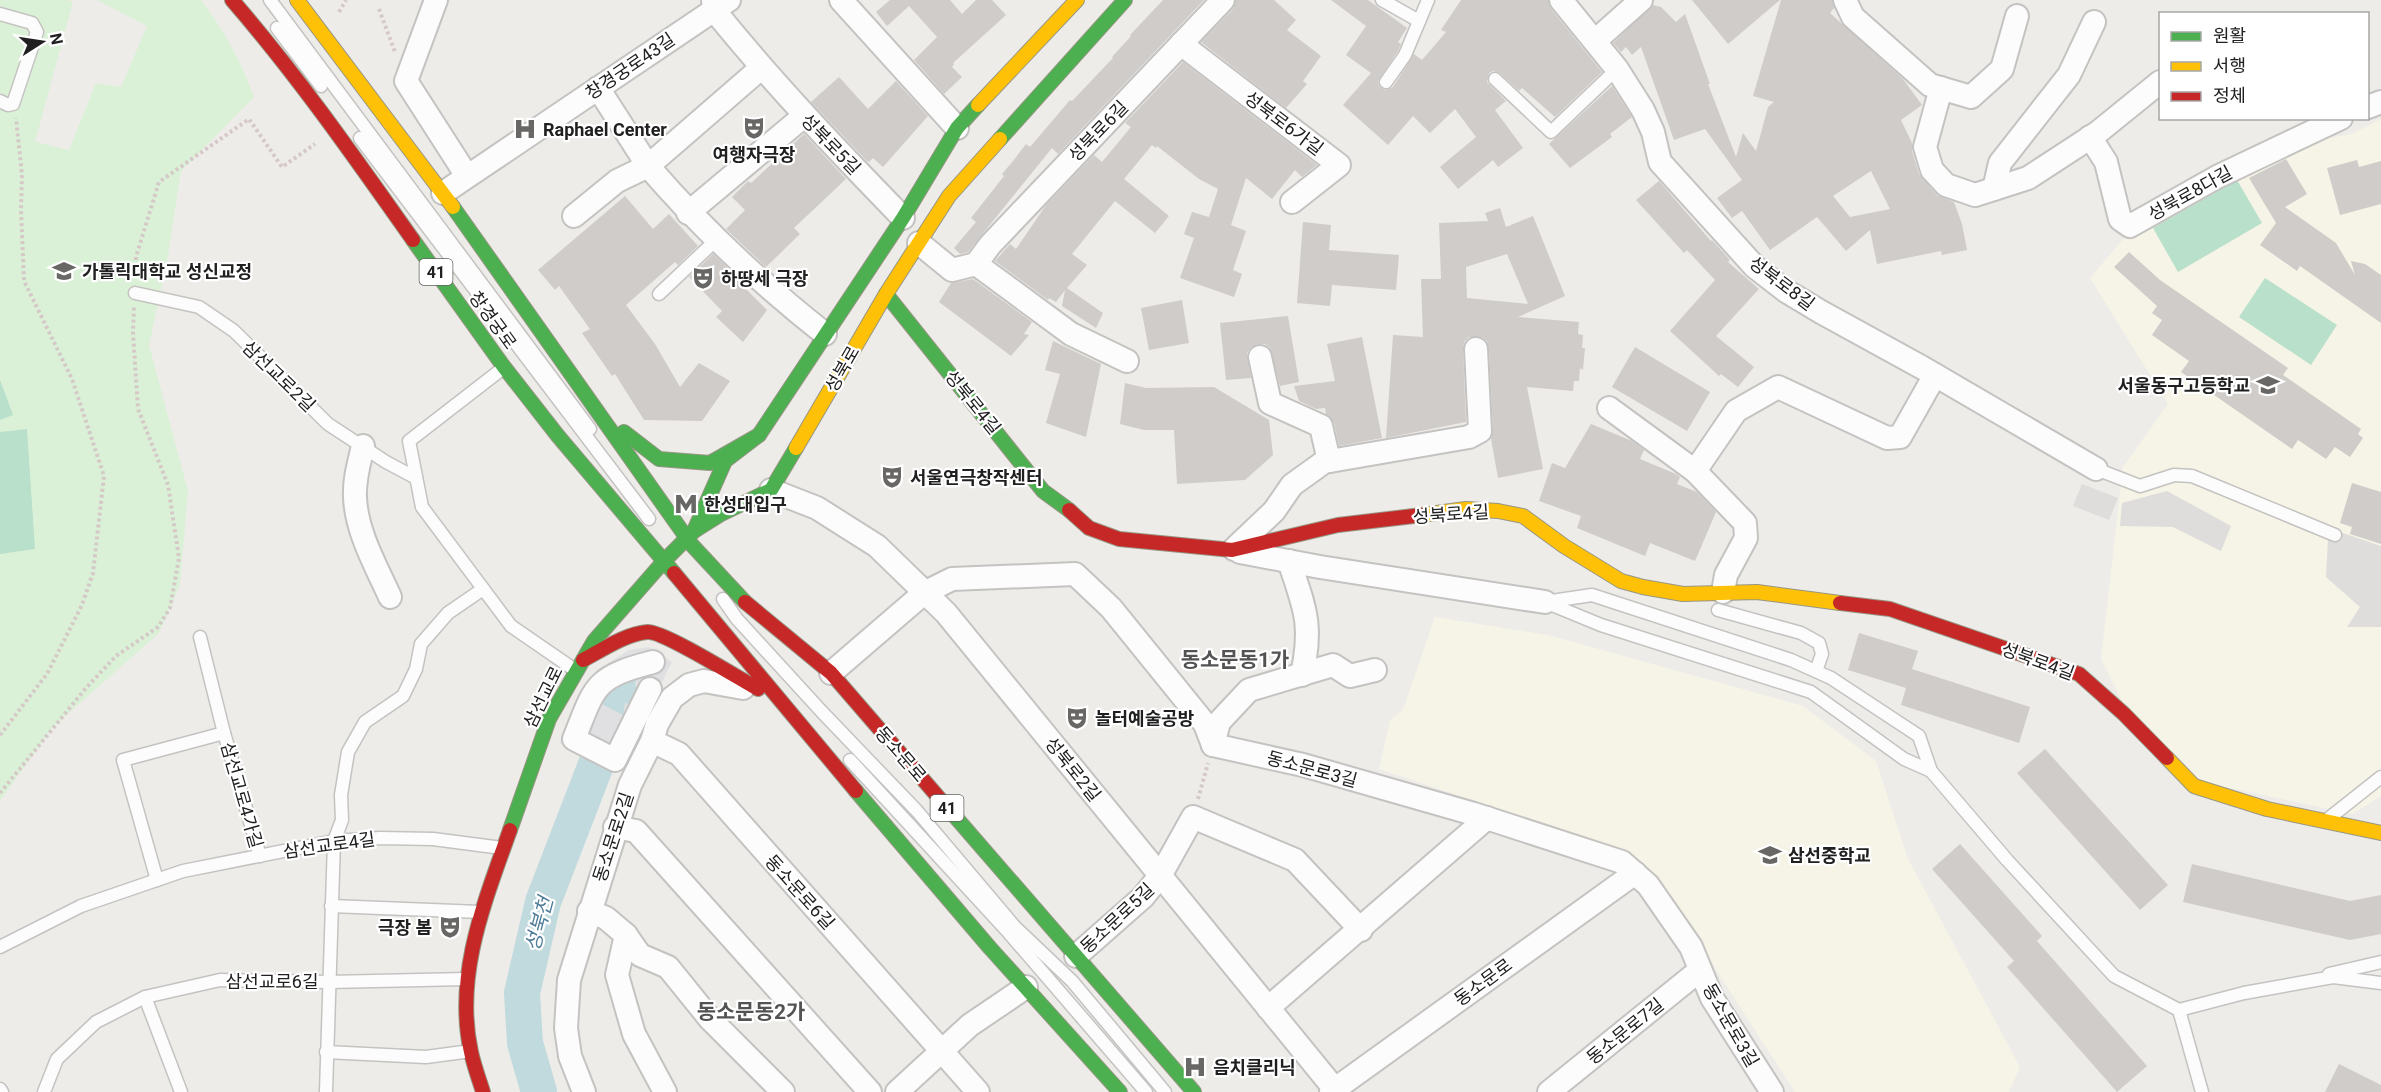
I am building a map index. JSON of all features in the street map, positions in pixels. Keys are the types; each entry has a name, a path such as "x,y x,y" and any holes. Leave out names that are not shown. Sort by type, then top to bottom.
{"main road":[{"name":"창경궁로","path":"232,0 335,130 504,367 558,436 653,534"},
{"name":"창경궁로","path":"297,0 443,193 669,511"},
{"name":"성북로","path":"679,546 725,461 759,435 905,214 957,128 1077,0"},
{"name":"성북로","path":"771,490 886,294 949,196 1125,0"},
{"path":"905,214 922,237"},
{"name":"성북로4길","path":"886,294 1043,491 1063,504 1089,528 1119,539 1232,550 1338,525 1466,509 1498,510 1523,516 1564,546 1620,581 1721,601 1757,591 1890,609 2079,674 2124,714 2194,786 2267,809 2381,833"},
{"path":"594,406 638,445 658,459 710,462 759,435"},
{"path":"679,546 721,514 771,490"},
{"name":"동소문로","path":"669,511 679,546 778,700 1026,987 1120,1092"},
{"name":"동소문로","path":"653,534 679,546 773,627 831,672 1194,1092"},
{"name":"삼선교로","path":"483,1092 471,1051 467,1015 472,946 481,912 549,719 594,641 679,546"},
{"path":"579,665 631,636 649,631 685,647 778,700"}],"street":[{"path":"436,0 406,81 467,176"},
{"path":"841,0 957,128"},
{"name":"성북로6길","path":"976,264 990,245 1223,0"},
{"name":"성북로8길","path":"1561,0 1617,69 1643,110 1653,132 1660,162 1755,267 1786,291 1821,312 1935,375 2096,469"},
{"path":"1595,41 1641,0"},
{"path":"1845,0 1853,17 1930,85 1971,97 2002,69 2018,16"},
{"name":"창경궁로43길","path":"443,193 718,3"},
{"name":"성북로5길","path":"718,3 761,68 804,116 905,214"},
{"path":"1994,189 2000,163 2068,75 2094,22"},
{"name":"성북로6가길","path":"1181,44 1339,165 1292,202"},
{"path":"574,216 617,181 648,166 761,68"},
{"path":"1941,88 1925,147 1932,170 1946,185 1975,195 2028,178 2090,137 2159,83"},
{"name":"성북로","path":"598,88 648,166 688,213 715,241 783,301 825,334"},
{"path":"688,213 804,116"},
{"name":"성북로8다길","path":"2090,137 2106,162 2120,219 2130,226 2217,177 2337,120"},
{"path":"922,237 952,270 976,264 1071,334 1127,361"},
{"path":"1232,550 1274,511 1292,485 1324,462 1469,437 1480,431 1476,349"},
{"path":"1260,357 1270,403 1321,426 1329,461"},
{"path":"1695,471 1736,411 1778,387 1887,438 1900,437 1935,375"},
{"path":"1609,408 1695,471 1745,523 1746,538 1726,575 1721,601"},
{"path":"363,446 355,489 356,511 363,534 390,597"},
{"name":"성북로2길","path":"771,490 817,508 877,546 946,613 1269,1008 1334,1091"},
{"path":"1232,550 1545,602"},
{"path":"1289,561 1308,620 1309,645 1302,675"},
{"path":"831,672 924,593 952,579 1075,574 1111,608 1205,724 1213,745"},
{"path":"664,660 656,692 615,760 574,739 598,684 633,667 664,660"},
{"path":"1213,745 1219,722 1249,690 1333,666 1350,676 1375,670"},
{"name":"동소문로2길","path":"584,1092 570,1056 566,1004 569,980 615,827 630,785 657,724 672,698 690,685 704,681 740,686 778,700"},
{"name":"동소문로6길","path":"651,741 679,754 788,880 978,1092"},
{"name":"동소문로3길","path":"1213,745 1303,765 1487,818 1622,862 1648,885 1691,947 1712,998 1772,1092"},
{"path":"1193,817 1295,860 1361,930"},
{"name":"동소문로5길","path":"1076,956 1143,897 1160,876 1193,817"},
{"path":"1269,1008 1487,818"},
{"path":"615,827 636,831 870,1092"},
{"name":"동소문로","path":"1334,1091 1635,873"},
{"path":"589,911 606,918 626,935 640,955 668,967 710,1019 783,1092"},
{"path":"626,935 617,975 634,1034 665,1092"},
{"name":"동소문로7길","path":"1549,1092 1700,970"},
{"path":"897,1092 970,1025 1026,987"}],"lane":[{"path":"270,0 679,546 753,636 917,811 1015,927 1072,981 1165,1092"},
{"path":"1382,0 1419,21"},
{"path":"1386,82 1405,55 1428,0"},
{"path":"0,14 32,23 37,32 13,104 4,103"},
{"path":"266,16 293,47 643,509 653,534"},
{"path":"1495,79 1551,132 1617,69"},
{"path":"659,294 715,241"},
{"name":"삼선교로2길","path":"135,293 199,307 234,331 328,424 416,478"},
{"path":"504,367 409,441 422,507 511,626 579,665"},
{"path":"2096,469 2140,486 2174,474 2192,476 2335,535"},
{"path":"679,546 716,610 740,634 801,709 824,733"},
{"path":"334,841 342,819 341,795 348,752 365,722 402,696 416,669 421,644 448,613 483,589"},
{"path":"1545,602 1592,595 1791,660 1831,678 1919,736 1930,771 2007,860 2114,976 2179,1010 2381,962"},
{"path":"1721,601 1801,633 1819,643 1822,654 1816,671"},
{"path":"1545,602 1601,625 1811,692 1904,759 1930,771"},
{"name":"삼선교로4가길","path":"200,637 224,734 260,856"},
{"name":"삼선교로4가길","path":"157,880 123,760 224,734"},
{"path":"840,749 1009,933 1146,1092"},
{"path":"2325,822 2381,777"},
{"name":"삼선교로4길","path":"0,947 81,906 183,871 334,841 380,838 433,839 503,848"},
{"name":"삼선교로6길","path":"329,982 334,841"},
{"path":"331,906 481,912"},
{"path":"2244,993 2333,977 2381,983"},
{"name":"삼선교로6길","path":"44,1092 57,1059 96,1022 145,997 220,980 329,982 468,980"},
{"path":"326,1092 329,982"},
{"path":"145,997 182,1092"},
{"path":"2179,1010 2202,1092"},
{"path":"326,1052 426,1058 471,1051"}],"path":[{"path":"379,9 406,81"},
{"path":"0,735 47,674 82,605 93,573 104,476 72,379 24,281 22,175 18,121 4,103"},
{"path":"0,793 86,688 116,656 158,627 170,608 178,558 168,485 138,408 133,333 136,257 159,182 249,119 282,166 317,143"},
{"path":"1193,817 1213,745"}],"shaded area":[{"path":"2381,119 2381,796 2353,814 2201,782 2126,709 2101,659 2123,467 2168,404 2090,278 2124,238 2291,147 2354,133"},
{"path":"2082,484 2118,498 2109,520 2073,506"},
{"path":"2167,491 2231,526 2221,551 2173,527 2120,526 2122,503"},
{"path":"2334,530 2381,546 2381,627 2347,627 2360,607 2326,577 2328,539"},
{"name":"삼선중학교","path":"1435,617 1548,635 1803,706 1876,761 1908,859 2020,1067 2009,1092 1795,1092 1658,880 1629,852 1379,769 1390,720 1403,710"},
{"path":"649,647 672,662 617,772 560,743 587,683 599,669 629,650"}],"green space":[{"name":"가톨릭대학교 성신교정","path":"0,0 68,0 73,2 35,142 69,150 96,83 121,87 147,26 97,0 201,0 231,46 254,97 181,171 167,262 149,345 188,491 180,585 159,633 52,728 0,801"},
{"path":"2237,180 2262,223 2178,272 2153,228"},
{"path":"2265,278 2337,325 2311,365 2239,317"},
{"path":"0,380 13,415 0,420"},
{"path":"27,429 35,549 0,554 0,432"}],"water":[{"path":"636,677 635,685 641,697 633,705 625,703 623,715 600,703 605,692 620,686 622,679"}],"building":[{"path":"890,0 950,0 962,14 976,0 992,0 1006,15 953,63 952,67 962,77 944,94 914,60 937,37 909,6 887,26 876,12"},
{"path":"1163,0 1204,0 1058,154 1052,148 968,252 960,254 954,248 976,222 971,218 1004,176 1002,174 1026,144 1030,147 1070,100 1072,101 1113,58 1130,35"},
{"path":"1236,0 1274,0 1296,20 1287,30 1321,56 1303,81 1307,84 1286,108 1201,42 1233,9"},
{"path":"1331,0 1368,0 1407,28 1398,42 1401,44 1398,51 1378,81 1379,86 1385,90 1393,87 1414,54 1422,60 1446,32 1441,30 1461,0 1548,0 1551,9 1602,72 1555,117 1522,88 1519,91 1500,73 1493,71 1489,73 1487,82 1506,101 1495,110 1523,148 1498,167 1493,160 1458,189 1440,167 1476,137 1455,109 1430,133 1413,116 1388,145 1343,105 1371,73 1346,55 1366,26"},
{"path":"1692,0 1780,0 1728,44"},
{"path":"1781,0 1832,0 1834,8 1830,13 1903,79 1922,105 1901,120 1912,143 1919,174 1937,195 1954,202 1962,224 1967,250 1942,255 1941,251 1877,264 1870,230 1846,251 1817,217 1770,250 1742,211 1732,218 1717,198 1742,180 1705,129 1674,140 1641,47 1632,55 1626,47 1621,52 1613,43 1653,5 1661,7 1676,22 1685,14 1710,84 1708,84 1736,157 1743,133 1756,151 1768,107 1774,102 1753,96","holes":["1871,171 1890,209 1850,217 1833,196"]},
{"path":"1183,62 1317,165 1302,177 1295,170 1272,199 1246,178 1231,225 1246,231 1233,270 1242,274 1234,297 1180,278 1194,238 1184,234 1192,212 1209,217 1218,189 1199,179 1157,146 1156,148 1152,145 1124,179 1169,216 1155,233 1115,201 1072,254 1087,265 1067,288 1103,313 1096,328 1062,306 1065,290 1056,302 1049,298 1048,300 995,261 1010,244 1016,249 1046,205 1094,155 1102,162 1131,127 1125,123"},
{"path":"839,77 868,109 896,81 928,116 883,167 873,158 869,162 866,160 811,102"},
{"path":"1612,86 1632,117 1610,134 1612,137 1570,168 1549,144"},
{"path":"804,134 846,179 794,228 800,234 766,267 726,229 745,210 732,197 748,181 751,183"},
{"path":"2286,159 2307,194 2285,207 2336,243 2355,275 2351,261 2365,264 2381,275 2381,323 2300,266 2297,271 2260,245 2276,223 2249,178"},
{"path":"2357,160 2359,167 2381,161 2381,204 2340,215 2327,168"},
{"path":"1659,181 1730,260 1728,262 1759,289 1716,336 1754,367 1738,387 1721,374 1719,376 1670,331 1715,280 1687,250 1684,253 1636,200"},
{"path":"625,196 653,229 669,214 698,246 678,265 675,262 626,305 655,344 680,387 699,363 730,381 702,421 644,420 615,374 612,376 582,333 590,329 559,286 555,290 538,270"},
{"path":"1500,208 1506,227 1533,216 1565,296 1518,317 1579,322 1578,334 1583,335 1582,348 1585,348 1583,370 1580,368 1579,381 1574,381 1573,391 1527,387 1543,469 1498,478 1491,439 1493,430 1489,348 1487,341 1482,337 1469,337 1464,342 1466,422 1386,438 1393,335 1423,337 1421,279 1441,279 1439,223 1488,221 1485,213","holes":["1507,254 1528,304 1467,298 1466,267"]},
{"path":"1303,222 1331,225 1329,250 1399,255 1396,290 1332,285 1330,306 1297,303"},
{"path":"2129,252 2160,280 2288,368 2283,375 2361,429 2358,434 2363,438 2350,457 2335,447 2326,459 2298,440 2292,449 2181,372 2189,361 2152,335 2162,320 2152,313 2157,306 2114,267"},
{"path":"713,254 747,286 745,288 767,310 743,342 716,317 722,311 689,277"},
{"path":"973,279 1032,322 1024,334 1029,335 1011,356 939,302 951,283"},
{"path":"1182,300 1189,343 1149,350 1141,308"},
{"path":"1288,316 1299,382 1280,386 1270,348 1265,344 1251,347 1247,353 1251,378 1226,380 1220,323"},
{"path":"1362,337 1382,438 1339,446 1334,423 1326,414 1325,408 1316,409 1299,401 1294,386 1335,381 1327,344"},
{"path":"1053,341 1101,364 1086,437 1046,423 1060,374 1045,370"},
{"path":"1635,347 1710,392 1687,431 1612,387"},
{"path":"1125,383 1146,388 1214,387 1269,420 1273,455 1245,480 1177,484 1174,430 1144,430 1120,424"},
{"path":"1591,424 1632,441 1644,450 1640,459 1676,474 1680,477 1677,484 1697,492 1716,512 1695,561 1650,543 1645,556 1577,528 1581,516 1539,501 1552,463 1565,468"},
{"path":"2352,483 2381,492 2381,544 2350,534 2352,527 2340,523"},
{"path":"1859,633 1918,651 1912,669 2030,707 2019,743 1901,705 1906,688 1848,670"},
{"path":"2045,749 2168,885 2140,910 2017,773"},
{"path":"1960,844 2042,936 2037,941 2147,1066 2117,1092 2007,967 2014,961 1932,869"},
{"path":"2192,864 2350,901 2381,895 2381,934 2350,940 2183,902"},
{"path":"2339,1064 2381,1085 2381,1092 2325,1092"}],"waterway":[{"name":"성북천","path":"539,1092 525,1043 522,993 543,902 597,762"}],"traffic: fast":[{"path":"1000,139 1125,0"},
{"path":"694,531 725,461 759,435 903,218 957,128 978,105"},
{"path":"453,207 691,544 745,602"},
{"path":"413,240 504,367 558,436 674,573"},
{"path":"886,294 1043,491 1069,510"},
{"path":"624,432 659,459 710,463 759,435"},
{"path":"510,830 549,719 594,641 664,561 694,531 721,514 771,490 796,448"},
{"path":"856,791 990,948 1120,1092"},
{"path":"952,813 1194,1092"}],"traffic: slow":[{"path":"297,0 453,207"},
{"path":"978,105 1077,0"},
{"path":"796,448 886,294 949,196 1000,139"},
{"path":"1422,515 1466,509 1498,511 1523,516 1564,546 1621,581 1643,587 1683,594 1757,592 1840,603"},
{"path":"2167,758 2194,786 2267,809 2381,833"}],"traffic: jam":[{"path":"232,0 303,88 413,240"},
{"path":"1069,510 1089,528 1119,539 1232,550 1338,525 1422,515"},
{"path":"674,573 856,791"},
{"path":"745,602 831,673 952,813"},
{"path":"1840,603 1890,609 2079,674 2124,714 2167,758"},
{"path":"583,660 622,639 639,633 655,633 758,689"},
{"path":"483,1092 472,1057 466,995 469,967 482,911 510,830"}],"place":[{"name":"여행자극장","path":"754,128"},
{"name":"Raphael Center","path":"525,129"},
{"name":"가톨릭대학교 성신교정","path":"64,271"},
{"name":"하땅세 극장","path":"703,278"},
{"name":"서울동구고등학교","path":"2268,385"},
{"name":"서울연극창작센터","path":"892,477"},
{"name":"한성대입구","path":"686,504"},
{"name":"놀터예술공방","path":"1077,718"},
{"name":"삼선중학교","path":"1770,855"},
{"name":"극장 봄","path":"450,927"},
{"name":"음치클리닉","path":"1195,1067"}],"district":[{"name":"동소문동1가","path":"1235,660"},
{"name":"동소문동2가","path":"751,1012"}]}
